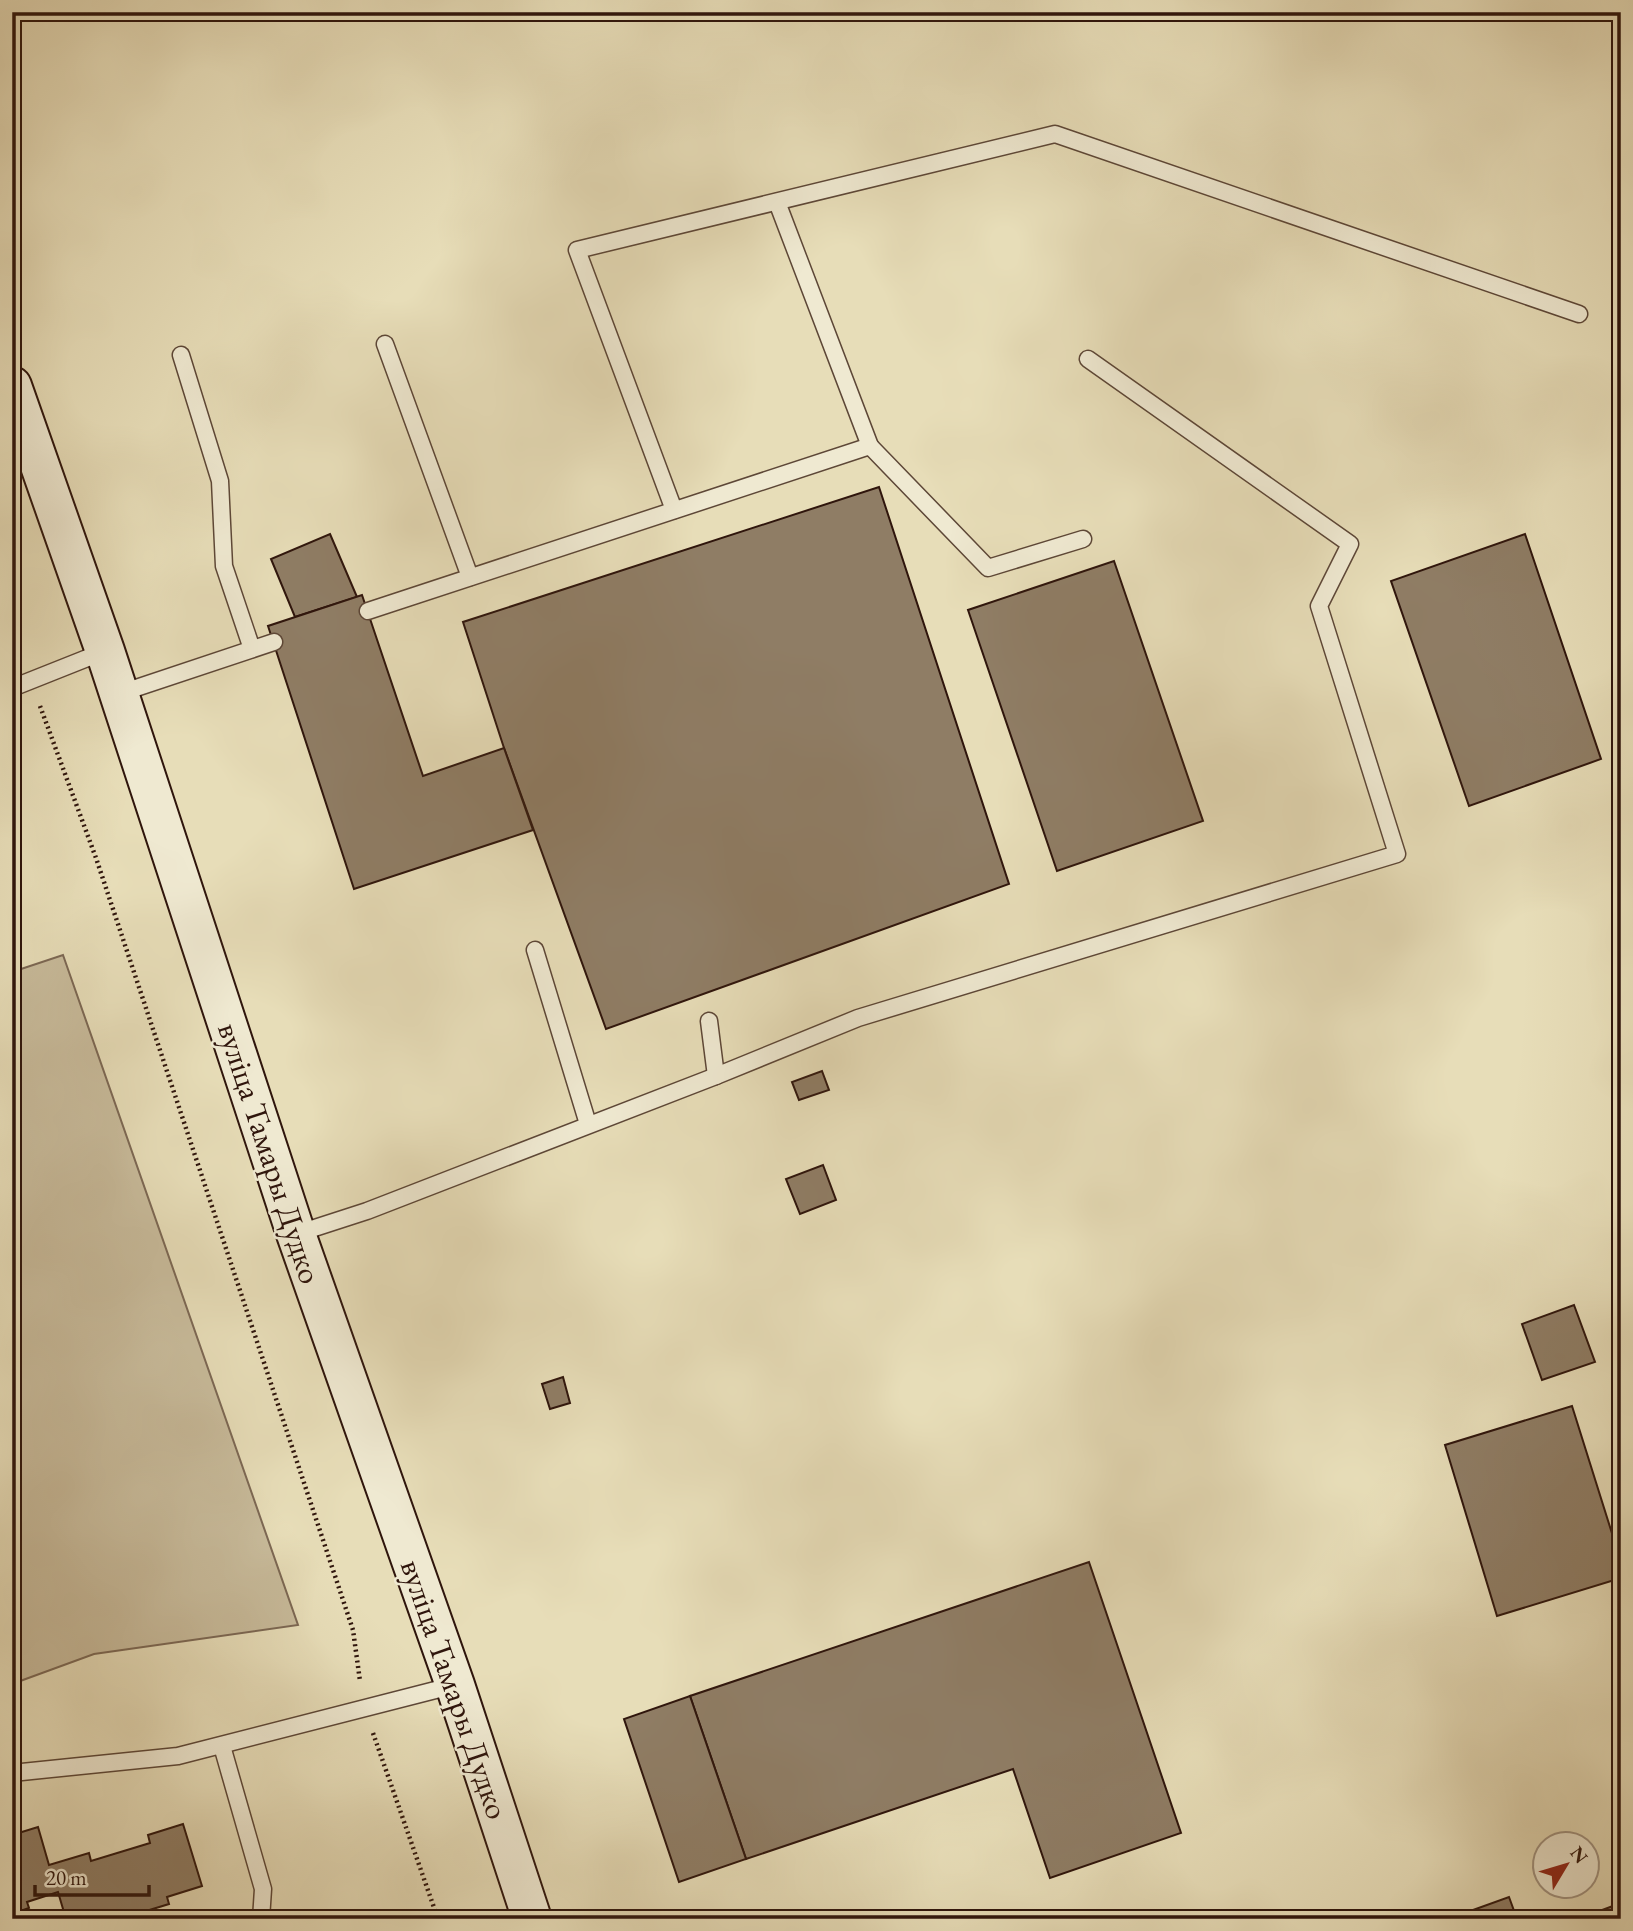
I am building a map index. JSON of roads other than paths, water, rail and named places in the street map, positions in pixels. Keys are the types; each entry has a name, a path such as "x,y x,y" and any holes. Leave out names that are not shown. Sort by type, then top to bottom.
{"street":[{"name":"вуліца Тамары Дудко","path":"12,386 105,651 296,1234 455,1685 532,1919"}],"lane":[{"path":"674,510 577,250 1055,134 1579,314"},
{"path":"776,202 870,446 988,568 1083,539"},
{"path":"385,344 470,577"},
{"path":"181,355 220,481 224,566 252,649"},
{"path":"296,1234 367,1211 858,1018 1397,854 1319,606 1350,544 1088,359"},
{"path":"368,611 870,446"},
{"path":"118,694 274,642"},
{"path":"12,688 105,651"},
{"path":"534,950 588,1124"},
{"path":"709,1021 716,1076"},
{"path":"12,1773 178,1756 455,1685"},
{"path":"222,1746 263,1889 261,1919"}]}
